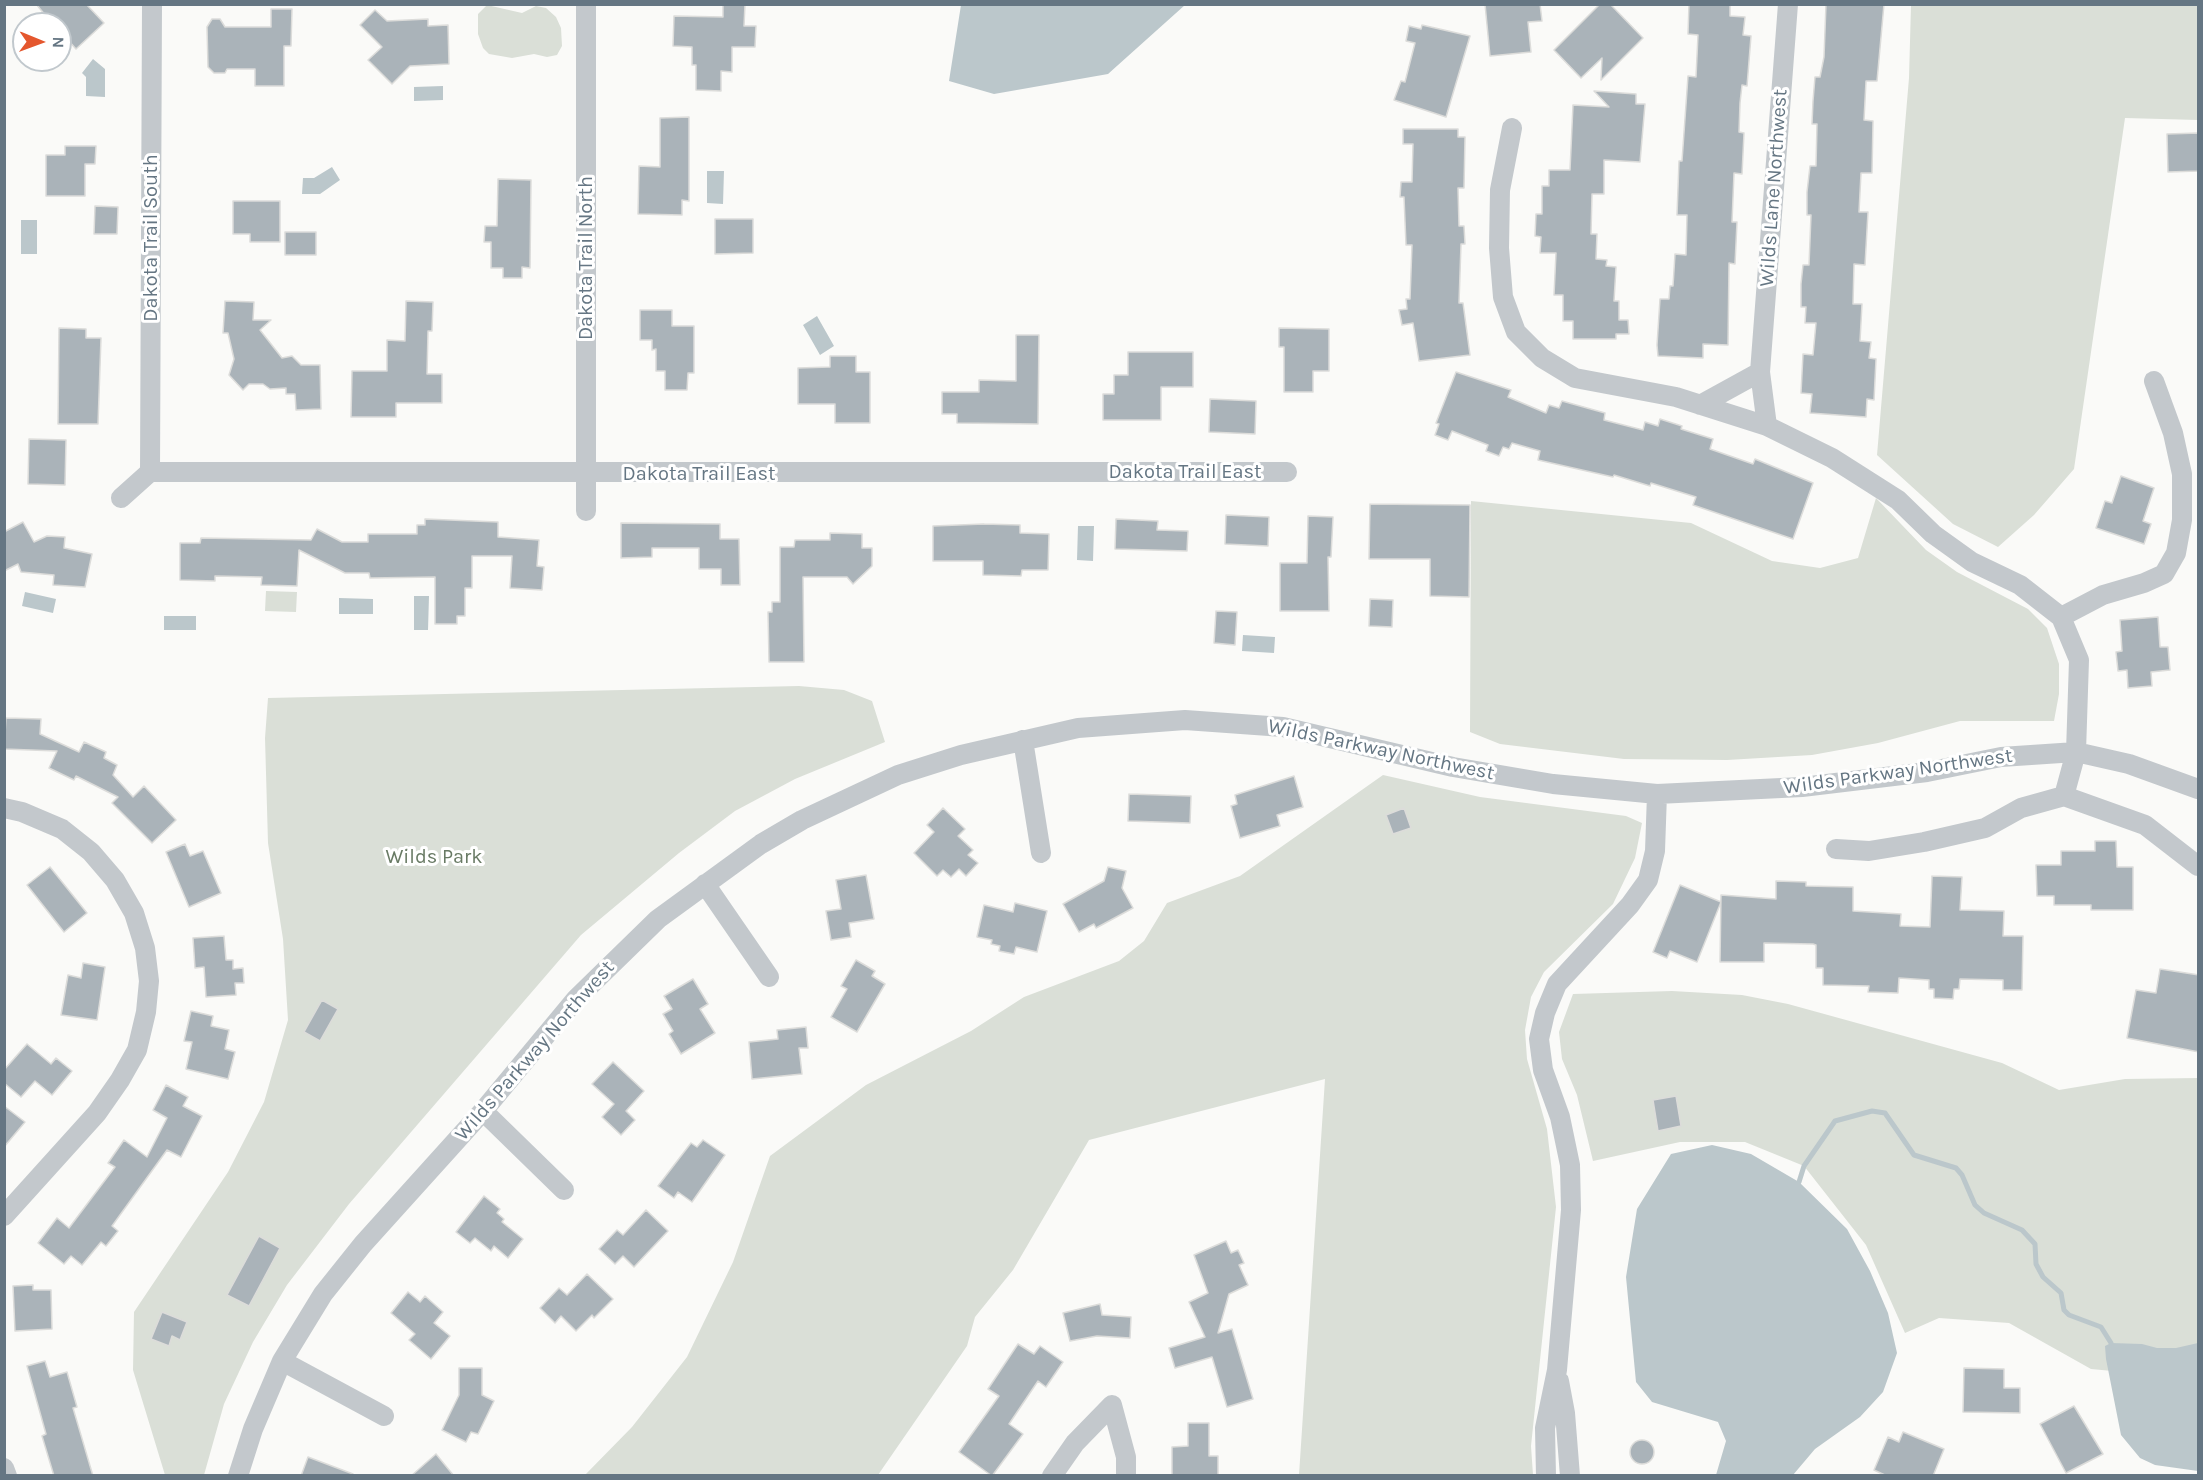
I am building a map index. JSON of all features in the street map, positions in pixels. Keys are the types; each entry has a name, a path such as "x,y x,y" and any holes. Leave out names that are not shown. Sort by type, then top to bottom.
{"street":[{"name":"Dakota Trail South","path":"150,472 152,4"},
{"name":"Dakota Trail North","path":"586,4 586,511"},
{"name":"Wilds Lane Northwest","path":"1767,426 1760,372 1788,4"},
{"path":"1512,128 1500,190 1499,248 1503,297 1516,332 1542,358 1575,378 1676,397 1767,426 1832,458 1898,500 1933,534 1972,562 2020,585 2061,617 2079,660 2076,752 2064,796"},
{"path":"1700,405 1760,372"},
{"path":"2061,617 2103,595 2144,584 2164,574 2176,553 2182,520 2182,474 2173,433 2154,381"},
{"name":"Dakota Trail East","path":"150,472 586,474 1287,472"},
{"path":"121,498 150,472"},
{"name":"Wilds Parkway Northwest","path":"238,1476 253,1429 282,1361 323,1294 363,1244 483,1111 576,999 658,919 705,884 802,820 898,775 961,755 1078,728 1185,720 1283,727 1453,767 1553,784 1657,794 1802,788 1928,772 2001,757 2076,752 2129,764 2199,789"},
{"path":"1023,740 1041,853"},
{"path":"1546,1476 1545,1428 1557,1370 1571,1210 1570,1165 1560,1118 1544,1070 1539,1039 1545,1013 1557,984 1630,905 1648,880 1655,852 1657,794"},
{"path":"1836,849 1869,851 1924,842 1985,828 2021,808 2064,796 2145,825 2199,866"},
{"path":"4,808 22,812 62,829 97,859 115,880 134,913 145,948 149,981 146,1012 137,1050 120,1080 97,1113 4,1216"},
{"path":"705,884 769,977"},
{"path":"483,1111 564,1190"},
{"path":"282,1361 384,1416"},
{"path":"1557,1370 1565,1413 1570,1476"},
{"path":"1052,1476 1075,1443 1112,1405 1126,1457 1126,1476"}],"green space":[{"path":"487,5 522,13 536,6 546,8 556,17 561,28 562,46 557,55 547,57 534,54 512,58 489,54 483,48 478,34 478,14"},
{"path":"1911,5 2198,5 2198,120 2125,118 2074,469 2034,515 1998,547 1953,524 1877,455 1909,78"},
{"path":"1876,498 1926,550 1957,572 2028,609 2047,628 2059,664 2059,694 2054,721 1960,721 1878,743 1812,755 1727,760 1624,759 1500,744 1470,732 1471,501 1691,523 1772,561 1820,568 1858,558"},
{"path":"266,591 297,592 296,612 265,611"},
{"name":"Wilds Park","path":"799,686 844,690 872,701 885,742 795,779 735,811 679,853 581,935 349,1204 287,1285 253,1342 224,1404 204,1475 165,1475 133,1370 134,1312 228,1172 264,1102 288,1020 283,939 268,843 265,738 268,698"},
{"path":"1383,775 1480,797 1626,816 1642,823 1635,858 1613,904 1544,972 1531,997 1525,1030 1527,1059 1547,1129 1556,1207 1531,1446 1533,1475 1299,1475 1325,1079 1089,1140 1013,1270 975,1317 967,1346 878,1475 584,1476 632,1427 687,1357 733,1262 770,1156 866,1085 971,1031 1024,997 1119,961 1144,941 1167,903 1240,876"},
{"path":"1672,991 1742,995 1788,1004 2002,1063 2059,1090 2125,1079 2198,1078 2198,1379 2091,1369 2009,1323 1939,1318 1905,1333 1866,1245 1804,1166 1745,1142 1680,1142 1593,1161 1577,1095 1562,1059 1559,1032 1573,994"}],"shaded area":[{"path":"961,4 1185,5 1108,74 994,94 949,81"},
{"path":"93,59 105,69 105,97 86,96 86,77 82,73"},
{"path":"443,86 443,100 414,101 414,87"},
{"path":"332,167 340,180 320,194 302,194 303,178 314,178"},
{"path":"707,171 724,171 723,204 707,203"},
{"path":"21,220 37,220 37,254 21,254"},
{"path":"817,316 834,346 820,355 803,325"},
{"path":"1078,526 1094,526 1093,561 1077,560"},
{"path":"25,592 56,599 53,613 22,606"},
{"path":"414,596 429,596 428,630 414,630"},
{"path":"339,598 373,599 373,614 339,614"},
{"path":"164,616 196,616 196,630 164,630"},
{"path":"1243,635 1275,637 1274,653 1242,651"},
{"path":"1712,1145 1751,1154 1799,1182 1847,1229 1870,1271 1888,1313 1897,1353 1883,1392 1860,1417 1815,1449 1793,1475 1716,1475 1726,1441 1718,1422 1652,1402 1636,1382 1626,1277 1637,1209 1671,1154"},
{"path":"2111,1343 2176,1348 2198,1343 2198,1471 2155,1465 2140,1458 2121,1435 2106,1359 2105,1346"}],"building":[{"path":"36,4 86,4 104,23 76,49 72,44 72,12 43,12"},
{"path":"723,4 745,4 744,26 756,26 755,47 732,47 732,72 721,71 721,91 696,90 696,65 692,65 692,47 673,46 674,16 723,17"},
{"path":"1485,4 1540,4 1542,21 1528,22 1531,52 1490,56"},
{"path":"1600,4 1610,4 1643,38 1601,80 1602,58 1581,78 1554,50"},
{"path":"1689,4 1730,4 1730,16 1745,17 1743,35 1751,36 1747,86 1742,85 1740,103 1739,132 1744,133 1742,174 1734,173 1732,222 1737,222 1735,264 1729,263 1728,345 1703,344 1703,358 1658,356 1657,345 1660,299 1669,299 1670,286 1673,286 1675,254 1686,255 1687,215 1677,215 1679,161 1682,161 1688,76 1696,77 1698,35 1688,34"},
{"path":"1826,4 1884,4 1877,81 1866,81 1864,120 1873,121 1872,173 1861,173 1859,212 1868,212 1865,265 1854,264 1853,304 1862,304 1860,341 1871,342 1869,358 1876,359 1874,400 1867,399 1866,417 1810,413 1812,394 1801,393 1803,354 1813,355 1816,323 1805,323 1806,307 1801,307 1801,284 1803,265 1809,265 1811,215 1807,215 1807,192 1810,166 1816,166 1817,124 1812,124 1813,101 1815,77 1820,77 1824,57"},
{"path":"271,9 292,9 291,46 284,46 284,86 255,86 255,69 227,69 225,73 214,73 208,67 207,27 212,19 220,19 225,27 271,27"},
{"path":"375,10 387,21 428,19 428,26 448,25 449,64 410,66 392,84 368,60 382,47 360,25"},
{"path":"1422,25 1470,36 1446,117 1394,100 1401,81 1405,82 1415,43 1406,41 1409,26 1421,29"},
{"path":"1594,91 1636,94 1636,104 1645,104 1640,162 1604,160 1604,194 1592,194 1591,234 1597,234 1596,259 1607,260 1606,266 1616,267 1614,301 1619,301 1619,320 1628,320 1629,334 1616,334 1616,339 1573,339 1573,321 1563,321 1563,295 1554,295 1556,253 1540,253 1541,237 1535,236 1536,214 1542,214 1542,186 1549,186 1549,170 1570,170 1573,105 1609,107"},
{"path":"689,117 689,201 682,200 682,215 638,214 639,166 660,167 660,118"},
{"path":"1403,129 1458,129 1458,137 1465,137 1464,188 1458,188 1459,226 1464,226 1465,244 1461,244 1459,303 1463,303 1470,355 1419,361 1413,323 1402,325 1399,310 1407,309 1406,299 1410,299 1412,245 1406,245 1404,197 1400,197 1401,182 1412,182 1413,144 1403,144"},
{"path":"2199,133 2199,171 2168,172 2167,134"},
{"path":"65,146 96,146 95,164 85,164 85,196 46,196 46,155 65,155"},
{"path":"498,179 531,180 530,268 522,267 522,278 503,278 503,268 491,268 491,242 484,242 485,226 497,226"},
{"path":"233,201 280,201 280,242 250,242 250,234 233,234"},
{"path":"95,206 118,207 117,234 94,234"},
{"path":"715,219 753,219 753,253 715,254"},
{"path":"285,232 316,232 316,255 285,255"},
{"path":"225,301 254,302 253,320 271,320 260,330 282,358 292,356 301,365 320,365 321,409 296,410 295,394 286,394 286,388 270,389 263,384 249,384 243,390 229,375 234,359 228,333 223,333"},
{"path":"406,301 433,302 432,331 428,331 427,374 442,374 442,403 396,403 396,417 351,417 352,371 387,371 387,340 405,341"},
{"path":"640,310 672,310 672,326 694,326 694,373 688,373 687,390 665,390 665,371 656,371 656,349 652,350 652,340 640,340"},
{"path":"59,328 86,329 86,338 101,338 98,424 58,424"},
{"path":"1279,328 1329,329 1329,371 1313,371 1313,392 1284,392 1284,347 1279,347"},
{"path":"1016,335 1039,335 1038,424 957,423 957,414 942,414 942,392 979,392 979,380 1016,381"},
{"path":"1128,352 1193,352 1193,387 1161,387 1161,420 1103,420 1103,394 1114,394 1114,375 1128,375"},
{"path":"830,356 856,356 856,372 870,372 870,423 835,423 835,404 798,404 798,368 830,367"},
{"path":"1456,372 1511,390 1508,397 1546,413 1549,405 1559,408 1562,401 1605,413 1604,420 1643,430 1645,422 1658,426 1660,419 1682,426 1681,429 1713,439 1710,449 1753,464 1755,459 1813,483 1793,539 1693,505 1696,497 1651,483 1650,486 1614,475 1613,477 1538,460 1540,451 1512,443 1509,449 1503,447 1499,456 1486,451 1488,445 1452,431 1448,440 1435,435 1439,424 1436,423"},
{"path":"1210,399 1256,401 1255,434 1209,432"},
{"path":"29,439 66,440 65,485 28,484"},
{"path":"2121,476 2154,488 2143,521 2151,524 2144,544 2096,528 2105,501 2112,503"},
{"path":"1370,504 1470,505 1469,597 1430,596 1430,559 1369,559"},
{"path":"1226,515 1269,517 1268,546 1225,544"},
{"path":"1308,516 1333,517 1331,557 1328,557 1329,611 1280,611 1280,563 1307,563"},
{"path":"425,519 498,522 498,537 539,540 537,566 544,567 542,590 510,588 512,556 472,556 472,588 465,588 465,616 457,616 457,624 435,624 435,577 370,578 369,573 345,573 299,550 297,586 261,585 262,577 215,576 215,581 180,580 180,543 200,543 201,538 311,540 317,529 342,542 368,542 368,534 417,534 417,525 425,525"},
{"path":"1116,519 1158,521 1157,530 1188,531 1187,551 1115,549"},
{"path":"23,522 34,542 47,536 65,537 64,548 92,554 85,587 53,585 54,575 21,572 18,564 4,571 4,532"},
{"path":"621,523 720,524 720,539 739,539 740,585 721,585 721,569 699,569 699,548 652,548 652,557 621,558"},
{"path":"1020,525 1020,533 1049,534 1048,570 1022,570 1021,576 983,575 983,561 933,561 933,526"},
{"path":"830,533 862,534 862,548 872,548 872,566 853,584 847,577 803,577 804,662 769,662 768,612 772,612 772,602 780,602 780,547 794,547 795,540 830,540"},
{"path":"1370,599 1393,600 1392,627 1369,626"},
{"path":"1216,611 1237,612 1235,645 1214,643"},
{"path":"2158,617 2160,647 2168,647 2170,670 2151,672 2152,686 2128,688 2127,670 2118,671 2116,652 2122,651 2120,620"},
{"path":"6,718 41,719 40,734 79,752 84,742 106,752 104,758 117,765 113,775 133,797 144,786 176,820 152,843 112,803 118,797 76,776 74,780 49,768 57,751 4,749"},
{"path":"1294,776 1303,807 1277,815 1280,826 1240,838 1231,806 1237,804 1235,795"},
{"path":"1129,794 1191,796 1190,823 1128,821"},
{"path":"943,808 965,829 958,836 973,850 968,855 978,863 966,876 959,869 951,877 943,870 937,876 914,853 934,832 927,825"},
{"path":"1404,808 1411,828 1393,834 1386,815"},
{"path":"2095,841 2116,841 2117,867 2133,867 2133,910 2091,910 2091,905 2054,905 2054,896 2037,896 2036,865 2061,865 2061,851 2095,851"},
{"path":"185,844 190,856 203,851 221,893 189,907 166,852"},
{"path":"50,867 87,913 64,932 27,885"},
{"path":"1108,867 1126,871 1122,888 1133,908 1096,928 1094,924 1079,932 1063,904 1104,881"},
{"path":"866,875 874,919 849,923 851,937 831,940 826,911 841,909 836,880"},
{"path":"1932,876 1962,877 1960,910 2004,911 2003,936 2023,936 2022,990 2003,990 2003,980 1960,979 1959,989 1954,989 1953,999 1934,998 1934,989 1929,989 1929,980 1899,978 1898,993 1868,992 1869,986 1823,985 1823,968 1816,968 1816,945 1813,944 1764,943 1764,962 1720,962 1721,895 1776,899 1776,881 1806,882 1806,886 1853,887 1853,911 1901,914 1900,926 1930,927"},
{"path":"1680,885 1721,902 1697,962 1670,951 1667,958 1653,952"},
{"path":"1015,903 1047,911 1037,952 1016,947 1014,954 999,951 1000,946 991,944 992,940 977,937 984,905 1013,912"},
{"path":"224,936 226,960 233,960 233,969 243,968 244,983 235,983 236,995 206,997 204,967 195,968 193,938"},
{"path":"856,960 875,971 872,976 885,984 857,1032 831,1017 847,989 841,986"},
{"path":"83,963 105,967 97,1020 61,1015 68,975 81,978"},
{"path":"2160,969 2199,975 2199,1052 2127,1038 2136,990 2156,993"},
{"path":"693,979 708,1004 700,1009 715,1033 681,1054 669,1034 673,1031 663,1014 672,1009 664,996"},
{"path":"322,1000 338,1009 320,1041 304,1032"},
{"path":"191,1011 213,1016 211,1026 229,1030 225,1049 235,1052 228,1079 186,1069 192,1042 184,1041"},
{"path":"806,1027 808,1048 799,1048 802,1074 752,1079 749,1042 778,1039 777,1030"},
{"path":"27,1044 51,1064 56,1058 72,1071 52,1095 35,1081 21,1097 4,1083 4,1070"},
{"path":"613,1062 644,1091 626,1111 635,1120 621,1135 602,1117 614,1104 592,1084"},
{"path":"166,1085 188,1097 183,1106 202,1116 181,1157 167,1150 112,1226 118,1231 106,1246 101,1242 82,1265 71,1256 64,1264 38,1243 57,1218 69,1228 115,1167 108,1163 124,1140 147,1157 167,1118 153,1110"},
{"path":"1676,1096 1681,1126 1658,1131 1653,1100"},
{"path":"4,1106 25,1122 4,1147"},
{"path":"703,1140 725,1155 692,1202 678,1192 674,1198 658,1186 691,1143 697,1147"},
{"path":"484,1196 500,1209 497,1213 504,1219 502,1222 523,1239 508,1258 494,1246 491,1251 475,1238 470,1243 456,1232"},
{"path":"646,1210 668,1231 634,1267 623,1256 615,1264 599,1249 617,1230 623,1235"},
{"path":"259,1236 280,1248 249,1306 227,1295"},
{"path":"1226,1241 1231,1253 1238,1250 1244,1263 1239,1265 1248,1285 1229,1294 1218,1333 1232,1329 1253,1399 1227,1407 1212,1357 1175,1368 1169,1348 1205,1337 1189,1302 1208,1293 1194,1255"},
{"path":"587,1274 613,1299 594,1318 592,1315 576,1331 561,1316 555,1323 540,1308 559,1288 567,1295"},
{"path":"33,1285 33,1290 51,1290 52,1329 15,1331 13,1286"},
{"path":"408,1292 420,1302 425,1296 443,1312 434,1323 450,1336 431,1359 409,1340 415,1334 391,1313"},
{"path":"1100,1304 1102,1315 1131,1317 1130,1338 1097,1336 1070,1341 1063,1313"},
{"path":"162,1312 187,1322 180,1340 172,1336 169,1346 151,1339"},
{"path":"1018,1344 1034,1354 1040,1346 1063,1362 1046,1387 1038,1381 1009,1424 1023,1434 992,1476 959,1452 999,1396 988,1389"},
{"path":"45,1361 50,1377 67,1372 77,1407 73,1408 93,1476 54,1476 42,1436 46,1434 27,1366"},
{"path":"459,1368 482,1368 482,1395 494,1401 478,1434 471,1432 466,1442 442,1430 459,1395"},
{"path":"1964,1368 2004,1369 2004,1388 2020,1388 2020,1413 1963,1412"},
{"path":"2074,1406 2103,1454 2066,1473 2040,1424"},
{"path":"1188,1423 1209,1423 1209,1456 1218,1456 1218,1476 1172,1476 1172,1447 1188,1446"},
{"path":"1903,1432 1944,1449 1933,1476 1887,1476 1874,1470 1888,1437 1899,1442"},
{"path":"1642,1440 1647,1441 1653,1447 1653,1457 1647,1463 1642,1464 1637,1463 1631,1457 1630,1452 1631,1447 1637,1441"},
{"path":"436,1454 454,1476 411,1476"},
{"path":"308,1457 353,1474 353,1476 301,1476"}],"waterway":[{"path":"1799,1182 1804,1166 1835,1121 1872,1111 1885,1113 1914,1155 1956,1168 1962,1175 1975,1205 1984,1213 2022,1230 2035,1244 2036,1264 2043,1277 2061,1293 2064,1310 2069,1315 2101,1327 2111,1343"}]}
